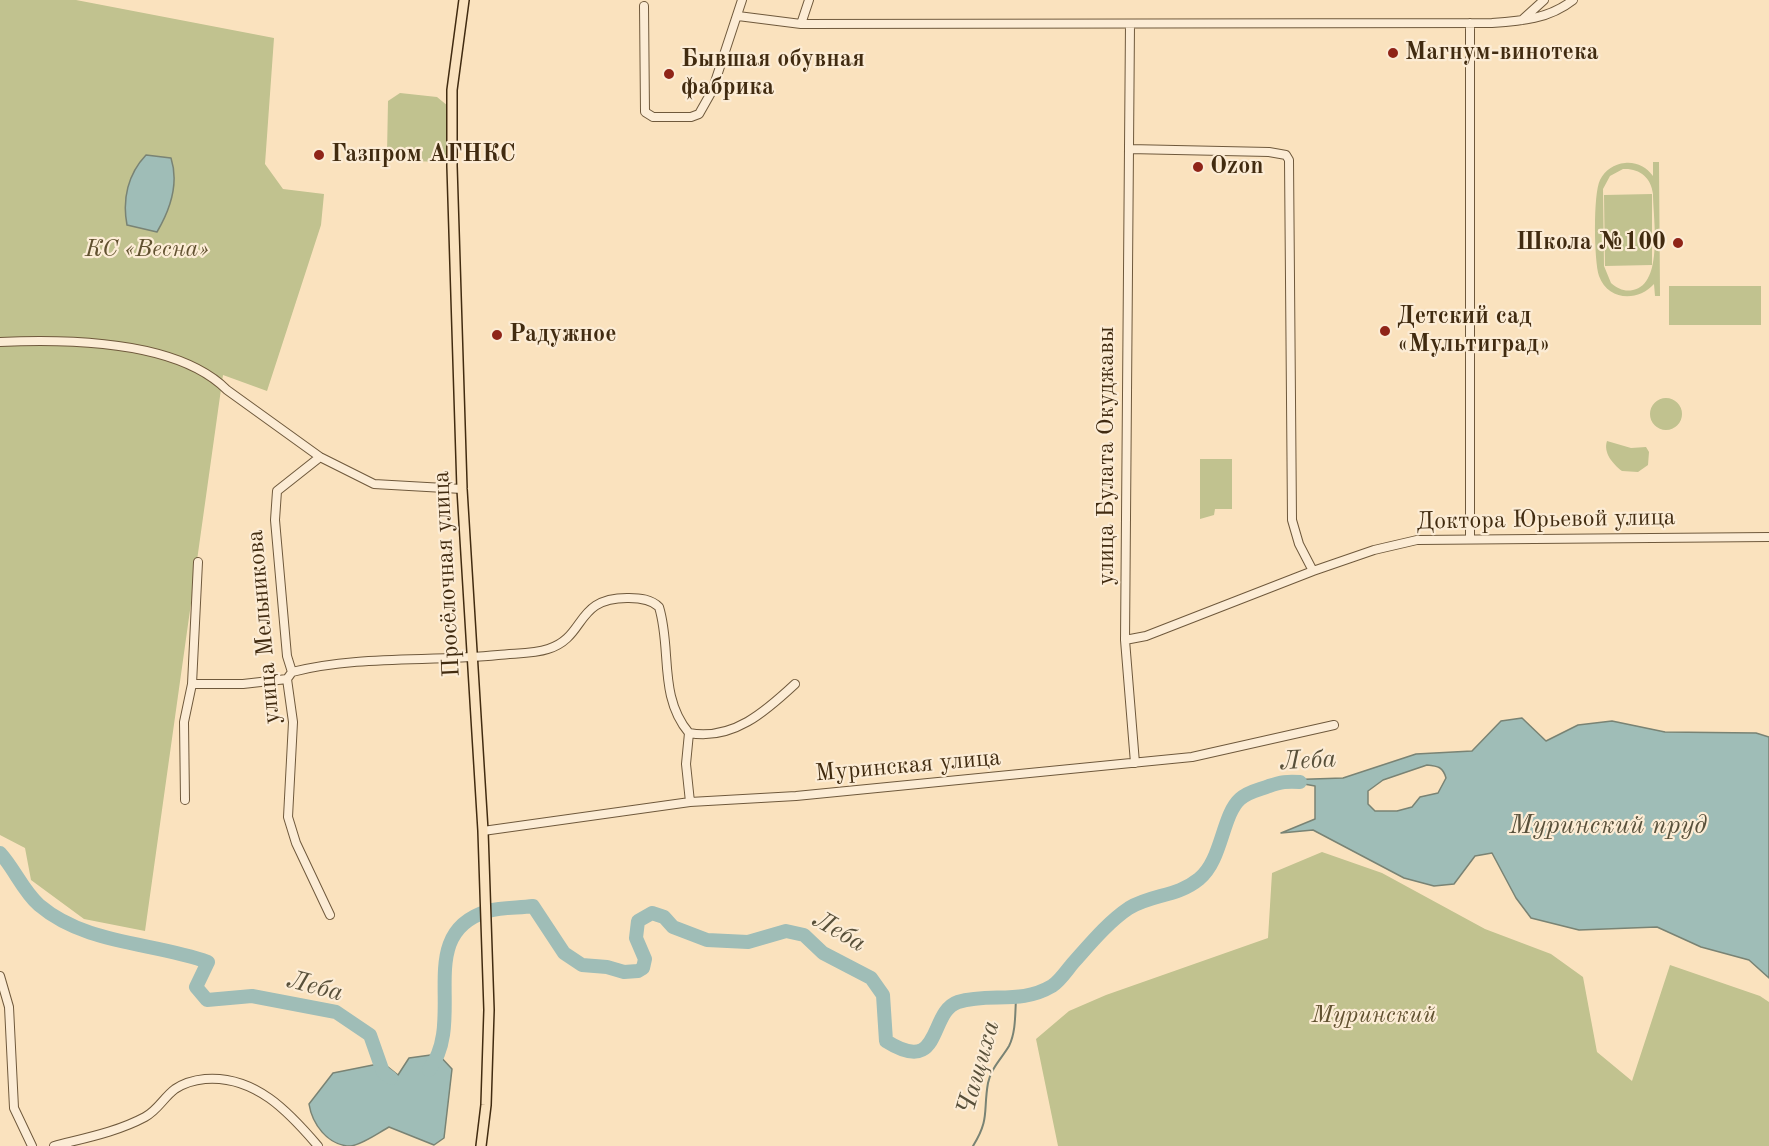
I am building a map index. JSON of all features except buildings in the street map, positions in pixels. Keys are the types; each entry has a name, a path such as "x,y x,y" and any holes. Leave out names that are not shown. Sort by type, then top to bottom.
{"main road":[{"name":"Просёлочная улица","path":"464,0 452,90 456,324 462,489 483,831 489,1010 486,1105 480,1146"}],"street":[{"path":"644,6 646,114 653,117 691,117 699,114 712,91 742,0"},
{"path":"801,24 808,0"},
{"path":"1556,0 1556,12"},
{"path":"738,16 801,24 1470,23 1521,21 1556,12 1573,0"},
{"path":"1544,1 1546,15"},
{"path":"1521,21 1544,1"},
{"path":"1470,23 1470,538"},
{"name":"улица Булата Окуджавы","path":"1130,24 1125,640 1136,763"},
{"path":"1129,149 1269,152 1286,155 1289,160 1292,520 1299,544 1313,571"},
{"path":"0,342 56,339 101,343 158,356 195,368 215,378 227,390 320,457 374,484 462,489"},
{"name":"улица Мельникова","path":"320,457 277,491 276,532 293,723 288,816 296,843 330,915"},
{"name":"Доктора Юрьевой улица","path":"1125,640 1146,636 1313,571 1399,543 1436,538 1769,537"},
{"path":"185,800 184,722 192,684 198,562"},
{"path":"192,684 243,684 351,663 471,658 549,649 564,641 596,603 613,598 653,601 661,613 666,683 677,713 689,733 685,750 690,802"},
{"path":"689,733 738,729 764,712 795,684"},
{"name":"Муринская улица","path":"483,831 690,802 796,796 1192,757 1334,725"},
{"path":"0,976 9,1007 14,1108 32,1146"},
{"path":"54,1146 130,1124 157,1108 175,1089 196,1080 216,1078 231,1079 248,1085 277,1103 318,1146"}],"green space":[{"name":"КС «Весна»","path":"0,0 76,0 274,38 265,164 283,189 324,194 321,225 267,391 223,375 145,931 84,919 31,880 25,848 0,835"},
{"path":"400,93 437,97 448,106 448,153 436,162 396,160 387,154 388,101"},
{"path":"1653,162 1659,162 1660,296 1655,296 1654,284 1640,294 1624,296 1616,294 1603,284 1597,268 1595,213 1600,180 1610,168 1625,163 1641,166 1653,176","holes":["1623,169 1629,169 1647,178 1652,188 1655,249 1649,276 1643,285 1627,291 1611,283 1604,266 1603,189 1610,176"]},
{"path":"1652,194 1652,265 1605,266 1604,195"},
{"path":"1669,286 1761,286 1761,325 1669,325"},
{"path":"1666,398 1677,403 1682,414 1677,425 1666,430 1655,425 1650,414 1655,403"},
{"path":"1607,441 1631,448 1646,447 1649,452 1648,465 1638,472 1622,471 1612,462 1606,450"},
{"path":"1200,459 1232,459 1232,509 1215,509 1214,515 1200,519"},
{"name":"Муринский","path":"1322,852 1382,873 1485,929 1551,954 1583,977 1597,1052 1632,1081 1670,965 1760,996 1769,1002 1769,1146 1058,1146 1036,1039 1069,1011 1106,995 1268,938 1272,873"}],"water":[{"path":"146,155 171,158 173,167 172,196 157,232 127,225 125,206 128,187 135,170"},
{"name":"Муринский пруд","path":"1522,718 1546,741 1578,725 1612,721 1665,732 1756,733 1769,737 1769,978 1749,960 1701,947 1657,927 1579,930 1531,918 1516,898 1492,853 1475,856 1454,884 1434,886 1404,878 1313,830 1281,833 1315,819 1315,786 1282,780 1343,778 1416,754 1472,751 1501,721","holes":["1427,765 1442,769 1445,774 1446,778 1438,793 1420,797 1412,807 1397,811 1375,811 1368,804 1368,791 1383,780"]},
{"path":"438,1054 452,1069 444,1138 434,1145 389,1127 360,1143 351,1146 342,1145 328,1138 313,1119 309,1104 333,1073 383,1063 398,1075 409,1058"}],"waterway":[{"name":"Леба","path":"429,1070 440,1049 444,1027 446,958 452,938 465,922 488,911 533,906 564,953 582,965 607,967 624,972 638,971 643,968 645,959 636,938 638,921 652,913 664,917 673,927 707,940 748,942 786,931 804,935 823,953 871,978 883,995 886,1041 904,1050 917,1052 926,1047 942,1017 958,1002 970,999 1017,997 1040,992 1052,986 1100,934 1129,908 1182,889 1199,879 1213,861 1229,816 1243,796 1277,784 1300,782"},
{"name":"Леба","path":"0,853 33,899 58,918 99,935 208,962 196,987 207,1000 252,996 336,1012 370,1035 383,1072 391,1078"},
{"name":"Чащиха","path":"973,1146 984,1122 989,1078 1009,1046 1013,1035 1016,999"}],"place":[{"name":"Магнум-винотека","path":"1393,53"},
{"name":"Бывшая обувная фабрика","path":"669,74"},
{"name":"Газпром АГНКС","path":"319,155"},
{"name":"Ozon","path":"1198,167"},
{"name":"Школа №100","path":"1678,243"},
{"name":"Детский сад «Мультиград»","path":"1385,331"},
{"name":"Радужное","path":"497,335"}]}
